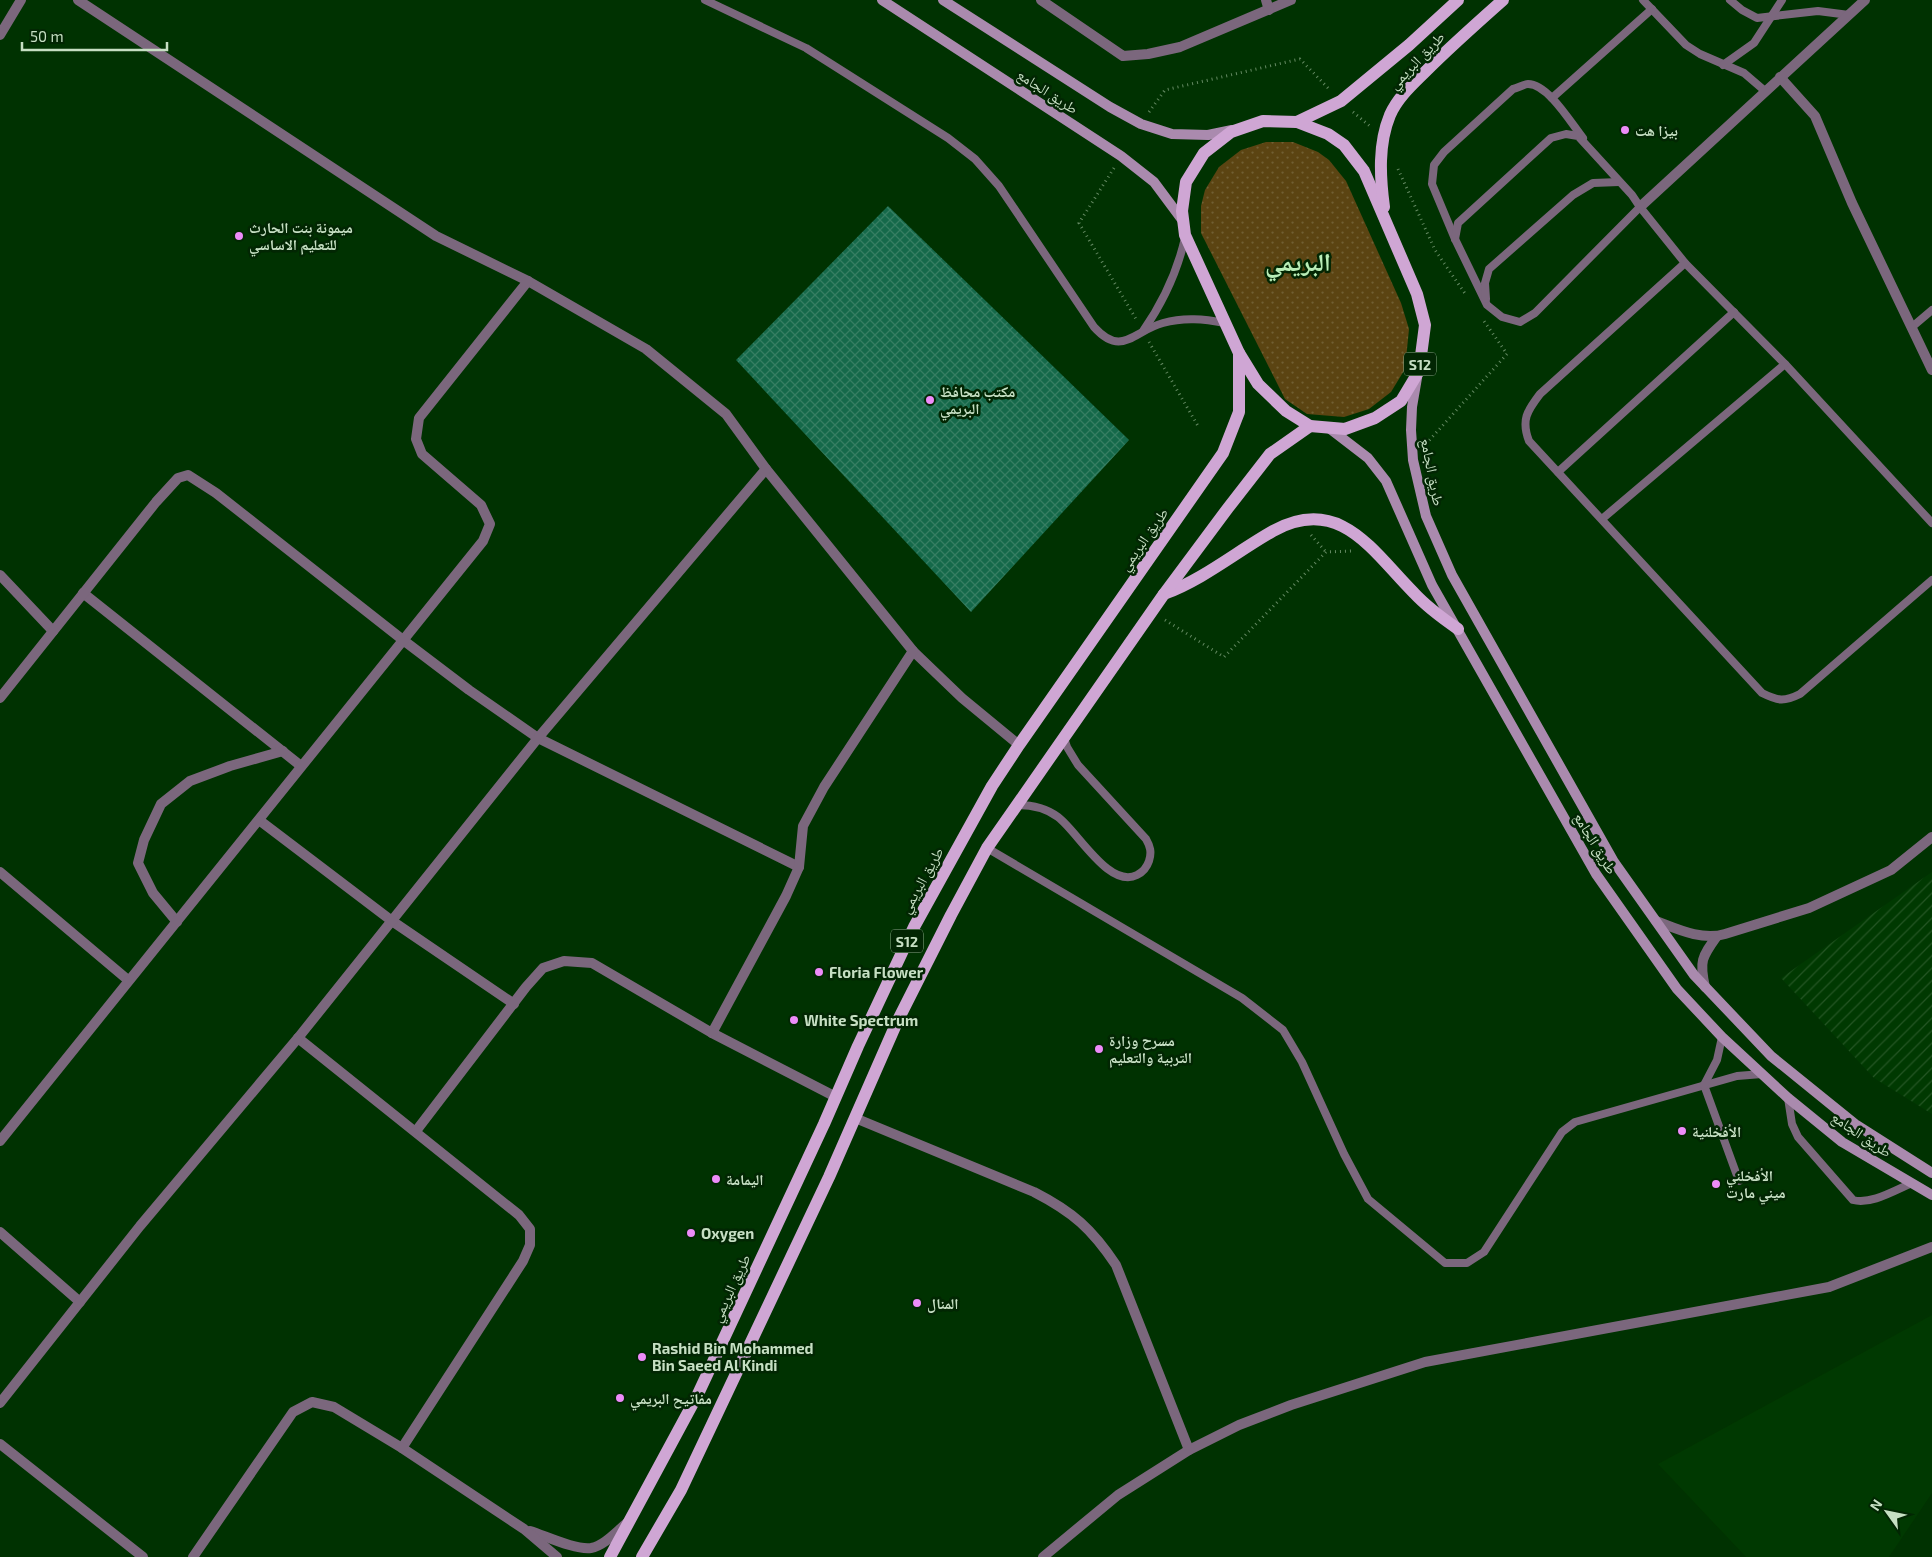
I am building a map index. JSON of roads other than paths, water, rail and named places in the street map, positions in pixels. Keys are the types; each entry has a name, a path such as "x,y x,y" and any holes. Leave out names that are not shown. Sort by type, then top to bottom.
{"main road":[{"name":"طريق الجامع","path":"882,0 1121,156 1154,182 1184,222"},
{"name":"طريق الجامع","path":"943,0 1110,107 1141,124 1172,134 1208,135 1240,129"},
{"name":"طريق البريمي","path":"1297,122 1341,101 1409,46 1458,0"},
{"name":"طريق البريمي","path":"1386,219 1380,174 1384,138 1390,116 1402,96 1442,55 1503,0"},
{"name":"S12","path":"1263,121 1297,122 1328,134 1344,145 1364,170 1417,294 1425,325 1419,371 1402,402 1375,418 1346,429 1310,426 1286,411 1258,384 1239,353 1185,235 1182,211 1186,182 1204,154 1230,132 1240,129 1263,121"},
{"name":"طريق البريمي","path":"610,1557 698,1394 914,927 992,786 1223,453 1239,412 1239,353"},
{"name":"طريق الجامع","path":"1419,371 1412,408 1411,430 1413,460 1426,516 1452,575 1614,862 1694,975 1771,1056 1855,1124 1932,1173"},
{"name":"S12","path":"642,1557 682,1490 760,1327 914,988 987,848 1164,594 1270,454 1310,426"},
{"name":"طريق الجامع","path":"1329,428 1368,458 1386,481 1432,585 1596,874 1676,989 1722,1037 1788,1098 1842,1142 1932,1195"},
{"path":"1164,594 1200,578 1273,531 1300,521 1333,522 1349,528 1362,538 1414,594 1458,629"}],"street":[{"path":"0,35 21,0"},
{"path":"78,0 436,236 528,281 646,349 726,414 766,469 913,652 962,698 1019,745"},
{"path":"1041,0 1123,56 1148,54 1180,47 1267,5 1292,0"},
{"path":"1640,208 1865,0"},
{"path":"1780,77 1815,116 1852,203 1932,370"},
{"path":"0,1141 483,541 490,524 481,505 422,454 416,439 419,418 528,281"},
{"path":"0,1403 140,1226 298,1038 538,738 766,469"},
{"path":"0,698 156,502 178,478 188,475 216,492 403,640 469,690 538,738 799,867"},
{"path":"0,575 53,631"},
{"path":"84,593 301,766"},
{"path":"712,1032 786,896 799,867 803,826 824,787 913,652"},
{"path":"177,922 153,893 138,863 144,840 161,804 190,782 230,766 283,751"},
{"path":"259,820 392,921 514,1004"},
{"path":"1656,921 1687,933 1717,936 1809,908 1891,870 1932,837"},
{"path":"0,872 128,980"},
{"path":"1705,987 1701,969 1704,954 1717,936"},
{"path":"416,1131 526,987 543,968 564,961 592,963 712,1032 836,1097"},
{"path":"298,1038 519,1215 530,1229 530,1245 523,1261 402,1448"},
{"path":"855,1118 1034,1192 1059,1205 1082,1222 1101,1242 1116,1265 1189,1450"},
{"path":"0,1232 80,1302"},
{"path":"1916,1252 1932,1242"},
{"path":"1043,1557 1118,1495 1189,1450 1239,1425 1291,1405 1425,1362 1829,1287 1932,1247"},
{"path":"193,1557 292,1412 312,1402 334,1407 402,1448 524,1529 557,1557"},
{"path":"0,1444 143,1557"},
{"path":"524,1529 580,1548 593,1548 604,1542 630,1520"}],"lane":[{"path":"704,0 806,48 948,138 975,159 1000,186 1094,327 1102,336 1115,342 1129,341 1143,330 1171,286 1180,261 1185,235"},
{"path":"1643,0 1686,45 1700,54 1744,73 1765,91"},
{"path":"1730,0 1742,10 1757,18 1818,11 1849,15"},
{"path":"1723,65 1754,43 1782,0"},
{"path":"1552,98 1652,10"},
{"path":"1640,208 1535,313 1520,322 1502,317 1487,305 1455,239 1432,184 1434,165 1444,152 1513,89 1528,84 1540,87 1552,98 1590,148 1632,195 1640,208 1686,263 1785,364 1932,523"},
{"path":"1455,239 1458,223 1551,138 1566,134 1578,136 1590,148"},
{"path":"1487,305 1485,283 1489,269 1573,195 1593,183 1619,182"},
{"path":"1686,263 1540,394 1529,409 1524,427 1529,441 1762,692 1775,699 1788,700 1800,694 1932,580"},
{"path":"1912,327 1932,310"},
{"path":"1558,472 1734,312"},
{"path":"1143,330 1162,323 1183,319 1204,318 1225,323"},
{"path":"1602,519 1785,364"},
{"path":"1018,804 1040,808 1060,818 1114,874 1128,878 1142,872 1147,866 1151,852 1146,838 1078,764 1067,747 1064,738"},
{"path":"987,848 1242,998 1284,1030 1302,1062 1344,1154 1368,1199 1444,1264 1467,1263 1484,1252 1562,1132 1575,1122 1737,1076 1762,1074"},
{"path":"1722,1037 1717,1060 1704,1085 1738,1181"},
{"path":"1788,1098 1792,1124 1798,1137 1853,1200 1860,1202 1871,1199 1912,1183"}],"place":[{"name":"بيزا ه‍ت","path":"1625,130"},
{"name":"ميمونة بنت الحارث للتعليم الاساسي","path":"239,236"},
{"name":"مكتب محافظ البريمي","path":"930,400"},
{"name":"Floria Flower","path":"819,972"},
{"name":"White Spectrum","path":"794,1020"},
{"name":"مسرح وزارة التربية والتعليم","path":"1099,1049"},
{"name":"الأفخلنية","path":"1682,1131"},
{"name":"اليمامة","path":"716,1179"},
{"name":"الأفخلني ميني مارت","path":"1716,1184"},
{"name":"Oxygen","path":"691,1233"},
{"name":"المنال","path":"917,1303"},
{"name":"Rashid Bin Mohammed Bin Saeed Al Kindi","path":"642,1357"},
{"name":"مفاتيح البريمي","path":"620,1398"}],"district":[{"name":"البريمي","path":"1298,261"}]}
